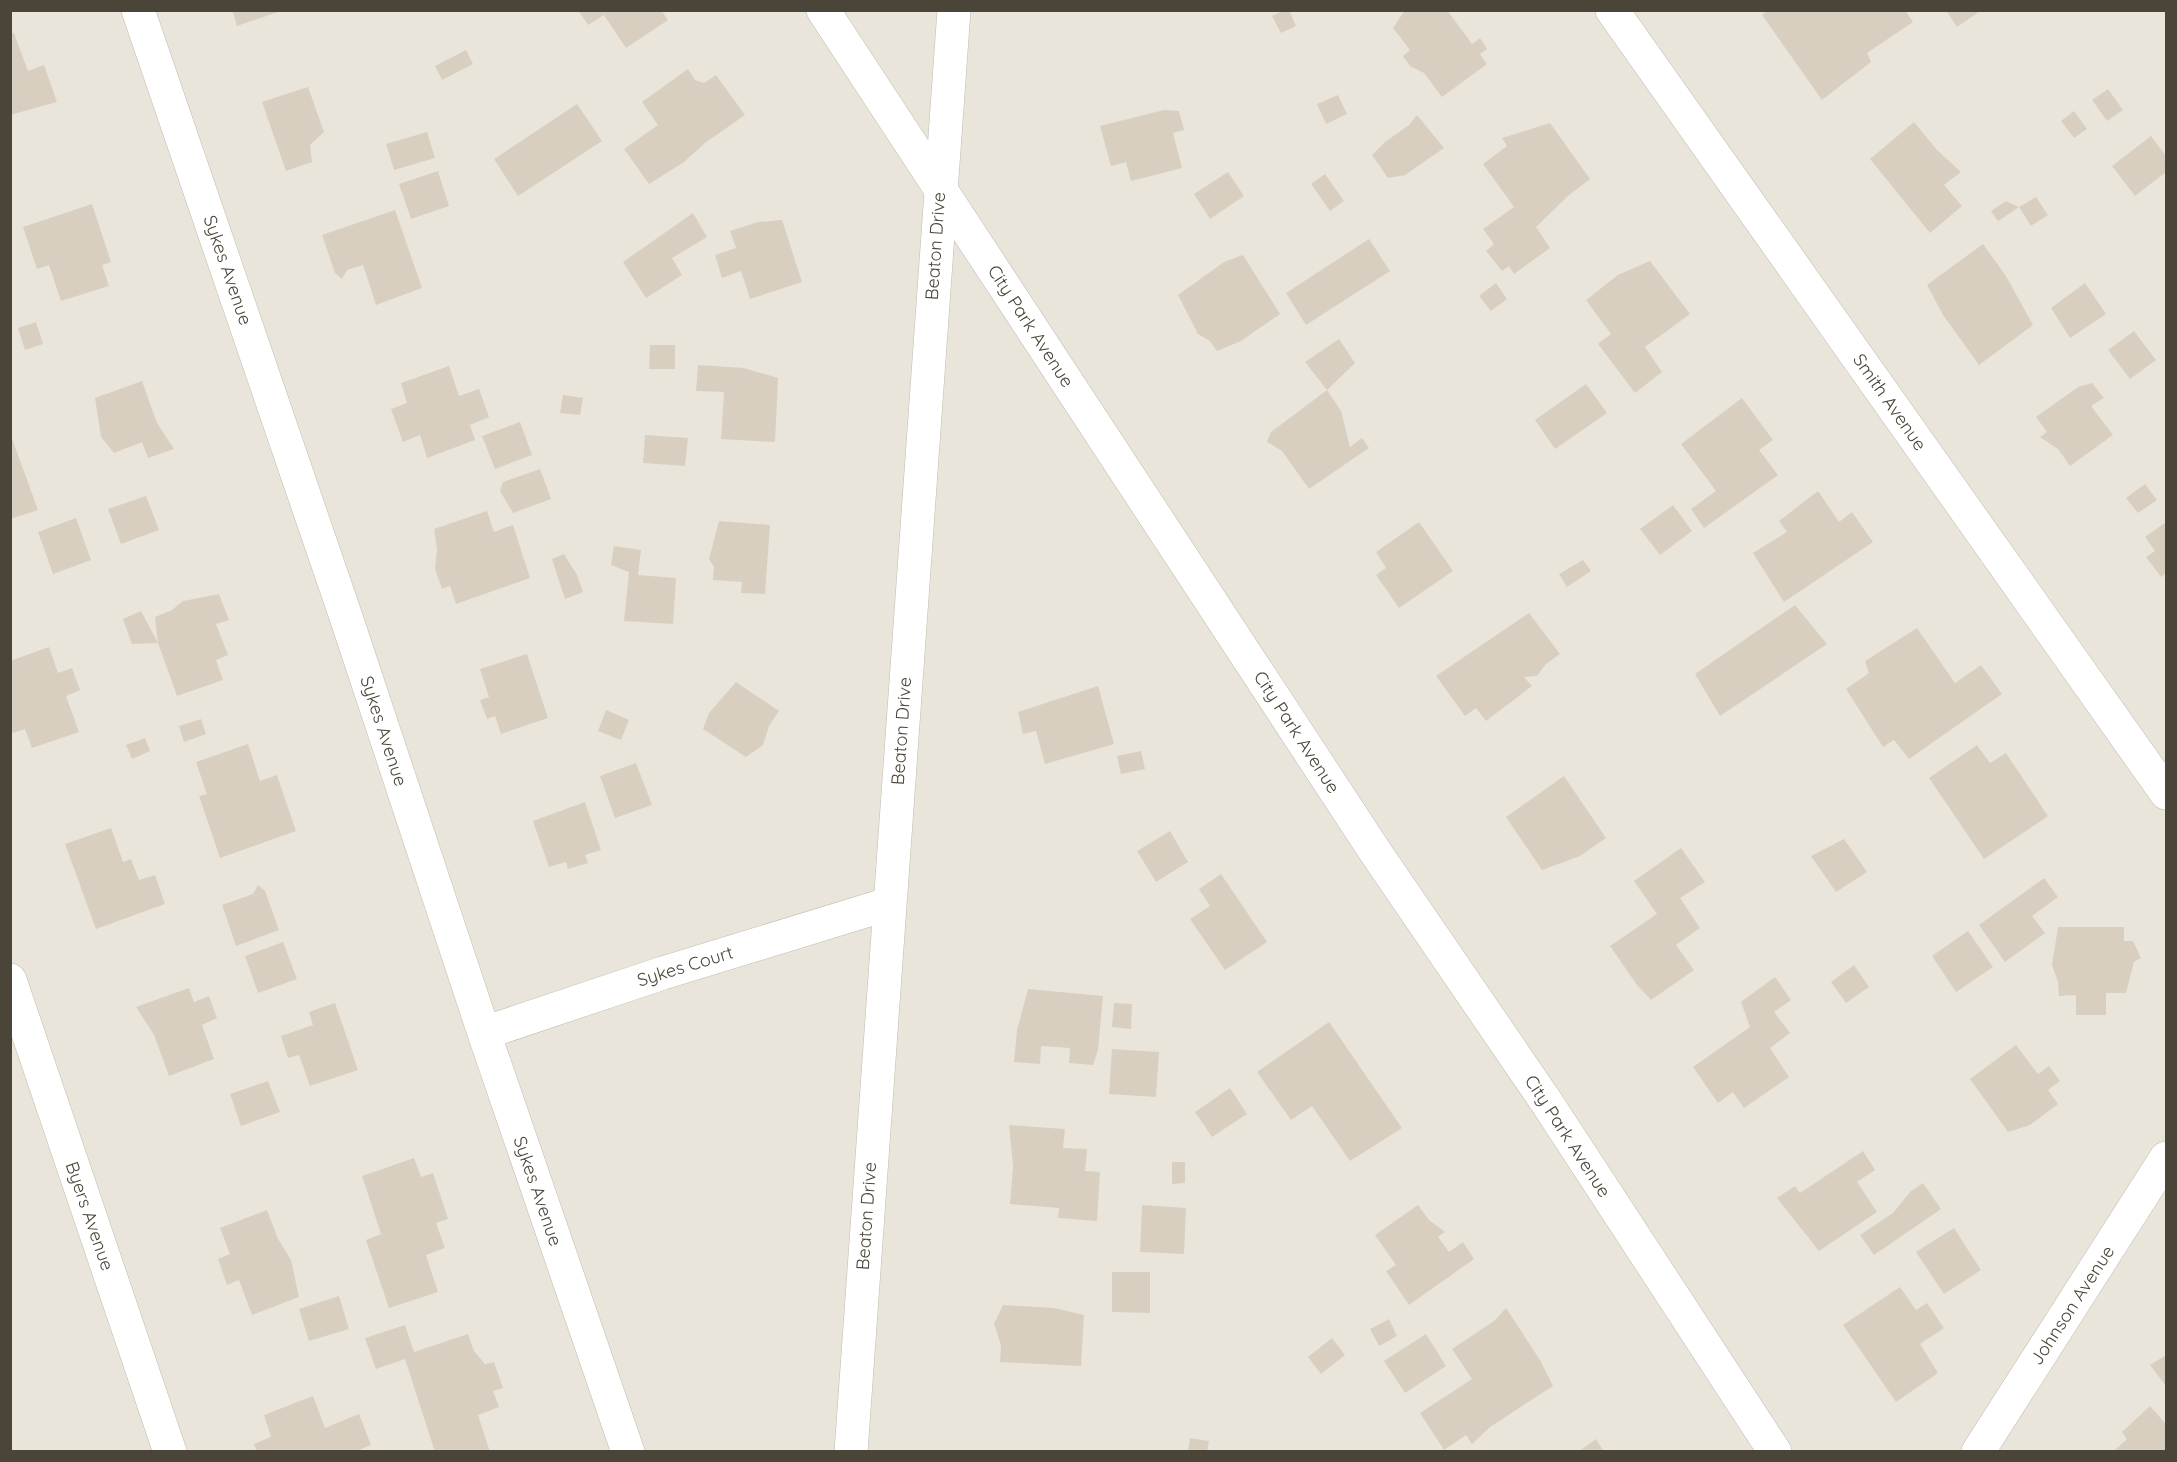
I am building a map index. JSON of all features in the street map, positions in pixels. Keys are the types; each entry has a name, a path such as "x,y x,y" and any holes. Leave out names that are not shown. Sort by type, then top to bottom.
{"street":[{"name":"Sykes Avenue","path":"138,10 628,1452"},
{"name":"City Park Avenue","path":"823,10 1376,853 1547,1103 1775,1452"},
{"name":"Beaton Drive","path":"851,1452 888,904 954,10"},
{"name":"Smith Avenue","path":"1612,10 2166,793"},
{"name":"Sykes Court","path":"484,1033 663,973 888,904"},
{"name":"Byers Avenue","path":"10,980 170,1452"},
{"name":"Johnson Avenue","path":"1978,1452 2166,1158"}],"shaded area":[{"path":"11,11 2166,11 2166,1451 11,1451"}],"building":[{"path":"232,10 280,10 281,11 237,26"},
{"path":"578,10 661,10 668,20 626,48 604,15 588,25"},
{"path":"1289,10 1296,26 1281,33 1272,16"},
{"path":"1405,10 1447,10 1472,44 1480,38 1487,49 1480,54 1487,64 1442,97 1424,73 1410,66 1403,56 1410,50 1393,28"},
{"path":"1768,10 1905,10 1913,22 1867,53 1871,62 1822,100 1762,15"},
{"path":"1946,10 1982,10 1957,27"},
{"path":"14,33 28,71 44,65 57,102 10,115 10,34"},
{"path":"466,50 473,64 442,80 435,66"},
{"path":"688,69 695,80 704,83 716,75 745,115 705,143 684,162 649,184 624,149 658,125 642,102"},
{"path":"308,87 324,132 310,145 312,162 286,171 262,102"},
{"path":"2108,89 2123,110 2107,121 2092,100"},
{"path":"1338,95 1347,114 1326,124 1317,104"},
{"path":"577,104 602,141 518,196 494,159"},
{"path":"1164,110 1179,111 1184,130 1173,133 1182,168 1131,181 1126,162 1111,166 1100,126"},
{"path":"2074,111 2087,129 2074,138 2061,121"},
{"path":"1417,115 1444,148 1405,175 1388,178 1372,155 1385,142 1409,125"},
{"path":"1914,122 1937,150 1961,172 1944,185 1962,206 1930,233 1870,159"},
{"path":"1550,123 1590,179 1569,195 1536,227 1550,248 1514,274 1509,266 1502,271 1486,251 1494,244 1483,229 1514,207 1483,164 1507,146 1502,138"},
{"path":"427,132 435,158 394,170 386,144"},
{"path":"2151,136 2166,156 2166,172 2135,196 2112,166"},
{"path":"438,171 449,206 411,219 399,184"},
{"path":"1228,172 1244,196 1210,219 1194,194"},
{"path":"1325,174 1344,201 1330,211 1311,184"},
{"path":"2036,197 2048,215 2031,226 2019,207"},
{"path":"2006,201 2019,207 1998,221 1991,211"},
{"path":"92,204 111,262 102,265 109,286 61,301 49,265 37,269 23,227"},
{"path":"395,210 422,288 376,305 363,265 347,270 342,279 335,273 322,235"},
{"path":"693,213 707,237 672,258 682,275 646,298 623,262"},
{"path":"782,220 802,282 750,299 741,271 722,278 715,255 736,248 730,231 758,222"},
{"path":"1369,239 1390,271 1306,325 1286,293"},
{"path":"1983,244 2006,276 2033,325 1979,365 1943,315 1927,285"},
{"path":"1243,255 1280,314 1241,341 1217,351 1210,341 1198,334 1178,295 1224,262"},
{"path":"1650,261 1690,314 1645,347 1662,372 1635,393 1598,344 1611,334 1586,300 1618,275"},
{"path":"1496,283 1507,299 1491,311 1479,296"},
{"path":"2085,283 2106,314 2070,338 2051,308"},
{"path":"36,322 43,344 25,350 18,328"},
{"path":"2134,331 2156,360 2130,379 2108,350"},
{"path":"1339,339 1355,363 1327,390 1305,362"},
{"path":"650,345 675,345 675,369 649,369"},
{"path":"698,365 744,368 778,378 775,442 721,439 724,392 696,391"},
{"path":"449,366 459,396 479,389 489,417 470,425 475,440 427,458 420,435 403,442 391,409 407,403 401,383"},
{"path":"142,381 157,423 174,449 148,458 142,442 114,453 101,437 95,398"},
{"path":"2092,383 2104,398 2091,406 2113,435 2070,466 2058,449 2040,437 2047,432 2036,417 2078,387"},
{"path":"1586,384 1607,413 1555,449 1535,420"},
{"path":"1327,390 1341,411 1350,447 1362,438 1369,448 1309,489 1282,451 1267,442 1271,432"},
{"path":"563,395 583,398 580,415 560,413"},
{"path":"1742,398 1773,440 1759,450 1778,475 1704,528 1691,509 1716,491 1681,444"},
{"path":"520,422 532,455 495,469 482,436"},
{"path":"10,433 38,510 10,519"},
{"path":"645,435 688,438 685,466 643,463"},
{"path":"540,469 551,499 513,513 500,491 503,482"},
{"path":"2145,484 2157,500 2138,513 2126,498"},
{"path":"1818,491 1839,522 1852,512 1873,542 1784,602 1753,553 1787,532 1779,521"},
{"path":"146,496 159,530 121,544 108,509"},
{"path":"1673,505 1692,531 1660,555 1640,529"},
{"path":"487,511 494,532 513,525 530,578 456,604 450,586 442,589 435,569 437,549 434,529"},
{"path":"76,518 91,560 53,574 38,532"},
{"path":"719,521 770,525 765,594 741,593 742,582 713,580 714,567 709,559"},
{"path":"1419,522 1453,571 1399,608 1376,575 1386,568 1376,552"},
{"path":"2166,522 2166,573 2161,577 2146,557 2155,551 2145,537"},
{"path":"614,546 641,550 638,575 676,578 673,624 624,621 629,572 611,565"},
{"path":"564,554 577,575 583,592 565,599 552,559"},
{"path":"1583,560 1591,571 1567,587 1559,574"},
{"path":"219,594 229,620 216,624 228,655 216,660 223,680 177,696 158,643 155,617 172,610 183,601"},
{"path":"1795,605 1827,644 1720,716 1695,674"},
{"path":"141,611 158,643 132,644 123,619"},
{"path":"1529,613 1560,654 1546,664 1537,676 1524,677 1532,686 1486,721 1476,708 1465,716 1436,676"},
{"path":"1917,628 1955,683 1981,665 2002,694 1909,759 1894,740 1883,747 1846,689 1869,673 1865,661"},
{"path":"49,647 58,673 72,668 80,690 66,696 79,732 32,748 25,729 13,733 10,728 10,661"},
{"path":"527,654 548,718 501,734 495,716 487,719 480,700 489,697 480,669"},
{"path":"736,682 779,711 769,726 763,745 746,757 703,729 709,713"},
{"path":"1098,686 1114,744 1045,764 1036,731 1023,734 1018,712"},
{"path":"606,710 629,720 621,740 598,731"},
{"path":"201,719 206,734 184,742 179,726"},
{"path":"145,738 150,751 132,759 126,745"},
{"path":"248,744 260,781 277,775 296,831 220,858 199,796 207,794 196,762"},
{"path":"1977,745 1990,763 2006,753 2048,816 1984,859 1929,778"},
{"path":"1141,751 1145,769 1121,774 1117,756"},
{"path":"636,763 652,805 615,818 600,776"},
{"path":"1564,776 1606,838 1580,856 1542,870 1506,817"},
{"path":"585,802 601,850 585,855 588,863 568,869 566,862 549,867 533,821"},
{"path":"111,828 123,862 131,859 139,880 155,875 165,904 96,929 65,844"},
{"path":"1170,831 1188,862 1156,882 1137,851"},
{"path":"1844,839 1867,872 1836,892 1811,856"},
{"path":"1681,848 1705,882 1680,898 1700,928 1676,945 1694,970 1651,1000 1637,985 1610,946 1657,914 1634,881"},
{"path":"1221,874 1267,942 1225,970 1190,919 1210,906 1199,889"},
{"path":"2044,878 2058,897 2032,916 2045,933 2005,962 1979,925"},
{"path":"258,885 265,891 279,930 236,946 222,905 253,894"},
{"path":"2058,927 2124,927 2124,941 2133,941 2141,958 2134,962 2126,993 2106,993 2106,1015 2076,1015 2076,995 2059,996 2058,982 2052,965"},
{"path":"1968,931 1993,967 1956,992 1932,956"},
{"path":"283,942 297,979 258,993 245,956"},
{"path":"1854,965 1869,987 1846,1003 1831,982"},
{"path":"1775,977 1791,1000 1774,1012 1790,1033 1770,1048 1789,1077 1744,1108 1733,1092 1718,1103 1693,1067 1750,1027 1741,1002"},
{"path":"189,988 194,1002 209,996 217,1018 202,1025 214,1059 169,1076 154,1035 136,1007"},
{"path":"1028,989 1103,996 1098,1050 1093,1065 1069,1063 1070,1048 1041,1046 1040,1064 1014,1062 1017,1030"},
{"path":"335,1003 358,1070 310,1086 299,1055 288,1058 281,1036 313,1025 309,1012"},
{"path":"1114,1003 1132,1004 1131,1029 1112,1027"},
{"path":"1329,1022 1402,1128 1350,1161 1312,1106 1291,1120 1257,1072"},
{"path":"2016,1045 2038,1074 2049,1066 2060,1081 2048,1090 2058,1104 2030,1125 2008,1132 1970,1079"},
{"path":"1112,1049 1159,1052 1156,1097 1109,1094"},
{"path":"268,1081 280,1112 241,1126 230,1094"},
{"path":"1230,1088 1247,1114 1212,1137 1195,1112"},
{"path":"1009,1125 1065,1129 1063,1148 1087,1149 1085,1171 1100,1172 1097,1221 1058,1218 1059,1208 1010,1204 1013,1166"},
{"path":"1863,1151 1875,1170 1857,1182 1877,1212 1819,1251 1777,1198 1795,1186 1800,1193"},
{"path":"414,1158 421,1177 433,1173 448,1219 436,1223 445,1248 426,1255 438,1292 389,1308 366,1240 381,1234 362,1176"},
{"path":"1172,1162 1185,1162 1185,1183 1172,1184"},
{"path":"1923,1183 1941,1209 1874,1255 1860,1235 1893,1213 1911,1191"},
{"path":"1142,1205 1186,1208 1184,1254 1140,1252"},
{"path":"1418,1205 1429,1220 1445,1232 1438,1237 1449,1252 1463,1242 1474,1259 1409,1305 1386,1271 1396,1265 1375,1235"},
{"path":"267,1210 278,1239 291,1260 299,1297 252,1315 239,1280 227,1285 218,1259 230,1254 220,1228"},
{"path":"1954,1228 1981,1270 1944,1294 1916,1252"},
{"path":"1112,1272 1150,1272 1150,1313 1112,1312"},
{"path":"1900,1287 1916,1310 1927,1303 1944,1328 1920,1344 1938,1373 1896,1402 1843,1325"},
{"path":"339,1296 349,1329 309,1341 299,1309"},
{"path":"1003,1305 1054,1308 1084,1315 1081,1366 1000,1362 1001,1345 994,1324"},
{"path":"1506,1308 1540,1360 1553,1386 1490,1427 1472,1444 1466,1435 1444,1450 1420,1413 1472,1379 1452,1349 1494,1321"},
{"path":"1389,1319 1397,1336 1379,1346 1370,1329"},
{"path":"405,1325 414,1352 468,1334 474,1351 485,1364 494,1362 503,1388 493,1391 499,1407 478,1415 490,1452 435,1452 405,1359 376,1369 365,1338"},
{"path":"1426,1334 1446,1366 1405,1393 1384,1361"},
{"path":"1332,1338 1345,1355 1321,1374 1308,1357"},
{"path":"2166,1355 2166,1386 2150,1365"},
{"path":"313,1396 325,1428 359,1414 371,1445 354,1452 257,1452 254,1444 271,1437 264,1415"},
{"path":"2150,1406 2166,1424 2166,1452 2113,1452 2127,1439 2122,1432"},
{"path":"1190,1438 1209,1441 1207,1452 1188,1452"},
{"path":"1596,1439 1604,1452 1578,1452"}]}
